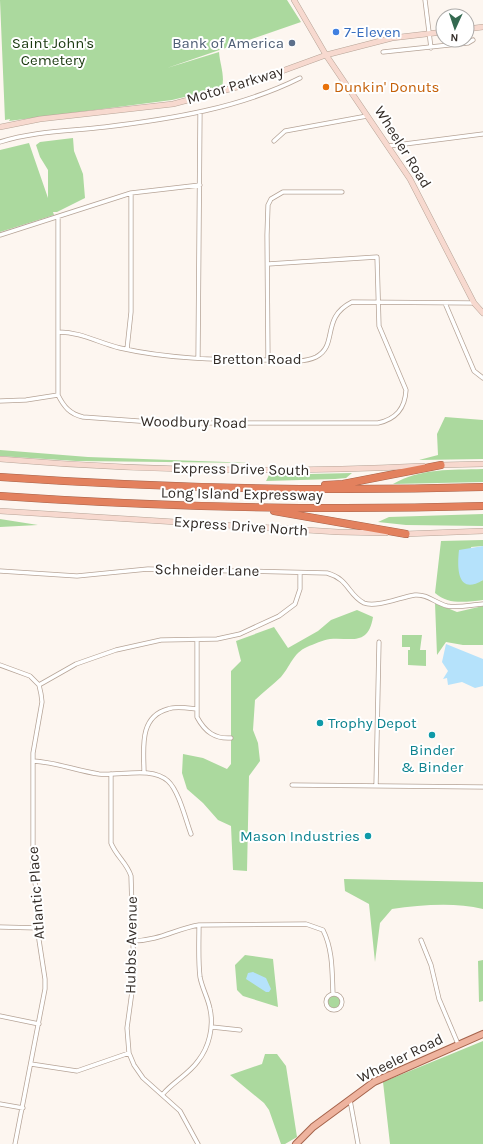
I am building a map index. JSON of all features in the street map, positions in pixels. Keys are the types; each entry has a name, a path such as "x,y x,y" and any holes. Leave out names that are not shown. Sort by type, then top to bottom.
{"highway":[{"path":"297,490 316,486 343,484 441,465"},
{"name":"Long Island Expressway","path":"0,477 164,487 297,490 483,487"},
{"name":"Long Island Expressway","path":"0,496 116,504 264,508 400,509 483,506"},
{"path":"264,508 286,514 406,534"}],"main road":[{"name":"Wheeler Road","path":"294,0 326,55 389,146 413,185 474,303 483,313"},
{"name":"Motor Parkway","path":"0,127 40,119 173,104 241,86 326,55 392,38 435,33"},
{"name":"Express Drive South","path":"0,459 87,467 277,470 483,464"},
{"name":"Express Drive North","path":"0,511 338,532 406,534 483,531"},
{"name":"Wheeler Road","path":"296,1144 313,1127 350,1098 374,1082 483,1034"}],"street":[{"path":"425,0 431,48"},
{"path":"383,52 435,47"},
{"path":"0,142 41,134 175,118 250,98 300,78"},
{"path":"198,358 200,112"},
{"path":"274,141 285,131 368,115"},
{"path":"389,146 483,134"},
{"path":"0,235 131,193 200,185"},
{"path":"268,360 268,205 271,198 282,192 342,192"},
{"path":"127,349 131,284 131,193"},
{"path":"0,401 26,400 58,395 58,217"},
{"name":"Woodbury Road","path":"58,395 68,411 83,417 166,423 378,423 387,421 402,408 406,390 378,326 377,257 268,264"},
{"name":"Bretton Road","path":"59,332 77,333 127,349 198,358 229,360 307,360 316,357 322,352 327,345 333,320 344,306 352,302 474,303"},
{"path":"445,303 448,314 474,371 483,378"},
{"name":"Schneider Lane","path":"0,571 77,576 148,569 327,573 336,575 344,581 359,599 371,604 402,597 423,596 445,605 460,607 483,604"},
{"path":"0,665 30,676 39,685 76,664 116,650 161,640 217,639 240,634 288,610 295,604 299,597 300,573"},
{"path":"197,640 197,717 206,731 217,737 232,738"},
{"path":"376,786 380,642"},
{"name":"Atlantic Place","path":"15,1144 39,1024 45,979 40,950 39,906 33,871 33,761 42,702 39,685"},
{"path":"144,773 144,736 152,717 169,708 196,709"},
{"path":"33,761 90,772 111,774 144,773 162,777 169,781 174,789 191,834"},
{"name":"Hubbs Avenue","path":"111,774 111,843 114,851 125,863 131,876 134,989 127,1028 129,1053 134,1065 143,1078 180,1111 198,1144"},
{"path":"292,785 483,787"},
{"path":"133,941 157,939 189,927 200,925 306,924 323,930 330,947 333,994"},
{"path":"162,1094 178,1078 198,1062 207,1045 212,1027 210,1009 202,986 199,970 200,925"},
{"path":"0,927 39,928"},
{"path":"421,940 431,965 439,999 458,1044"},
{"path":"333,994 338,995 342,1002 341,1007 334,1011 329,1009 326,1004 328,996 333,994"},
{"path":"0,1016 39,1024"},
{"path":"212,1027 240,1030"},
{"path":"31,1064 76,1071 129,1053"},
{"path":"350,1098 358,1144"},
{"path":"0,1104 23,1108"}],"green space":[{"name":"Saint John's Cemetery","path":"0,0 287,0 301,22 167,68 219,52 223,74 222,88 172,100 9,121 10,119 5,120"},
{"path":"73,138 74,151 83,174 85,198 57,212 53,212 54,215 0,232 0,150 29,143 48,198 48,170 40,157 36,145 40,142"},
{"path":"445,417 483,420 483,459 419,460 438,455 437,434"},
{"path":"0,450 88,457 254,463 76,461 0,456"},
{"path":"483,469 483,482 393,484 425,472"},
{"path":"352,473 346,478 266,481 269,475"},
{"path":"483,514 483,526 406,525 378,522 389,517"},
{"path":"0,519 38,525 0,527"},
{"path":"483,540 483,546 471,547 478,582 483,580 483,600 464,602 451,601 440,597 435,593 441,541"},
{"path":"435,603 457,612 483,606 483,645 463,645 446,642 437,655"},
{"path":"357,610 373,617 371,626 363,637 327,640 307,647 295,656 281,677 255,700 253,730 258,743 260,761 249,776 247,871 233,870 231,826 218,820 203,803 187,789 182,773 183,754 203,758 227,769 231,764 231,671 241,661 236,641 274,627 288,648 318,631 331,620"},
{"path":"402,635 422,635 420,650 426,650 426,666 408,665 408,650 410,650 410,647 402,647"},
{"path":"344,879 483,882 483,909 461,905 426,905 392,909 380,923 375,962 369,904 345,891"},
{"path":"245,955 273,959 278,1007 243,996 237,990 235,965"},
{"path":"483,960 483,1001 479,1002 478,961"},
{"path":"334,995 339,997 341,1002 339,1007 334,1009 329,1007 327,1002 329,997"},
{"path":"483,1041 483,1144 390,1144 383,1082"},
{"path":"265,1054 277,1054 286,1066 297,1137 285,1144 281,1144 269,1110 264,1103 230,1075 262,1064"}],"water":[{"path":"483,546 483,580 468,585 460,578 458,565 459,550"},
{"path":"446,644 483,659 483,686 475,688 462,682 448,685 447,678 443,679 448,671 442,662"},
{"path":"253,972 266,978 271,989 269,992 266,992 246,979 248,973"}],"place":[{"name":"7-Eleven","path":"336,32"},
{"name":"Bank of America","path":"292,43"},
{"name":"Dunkin' Donuts","path":"326,87"},
{"name":"Trophy Depot","path":"320,723"},
{"name":"Binder & Binder","path":"432,735"},
{"name":"Mason Industries","path":"368,836"}]}
